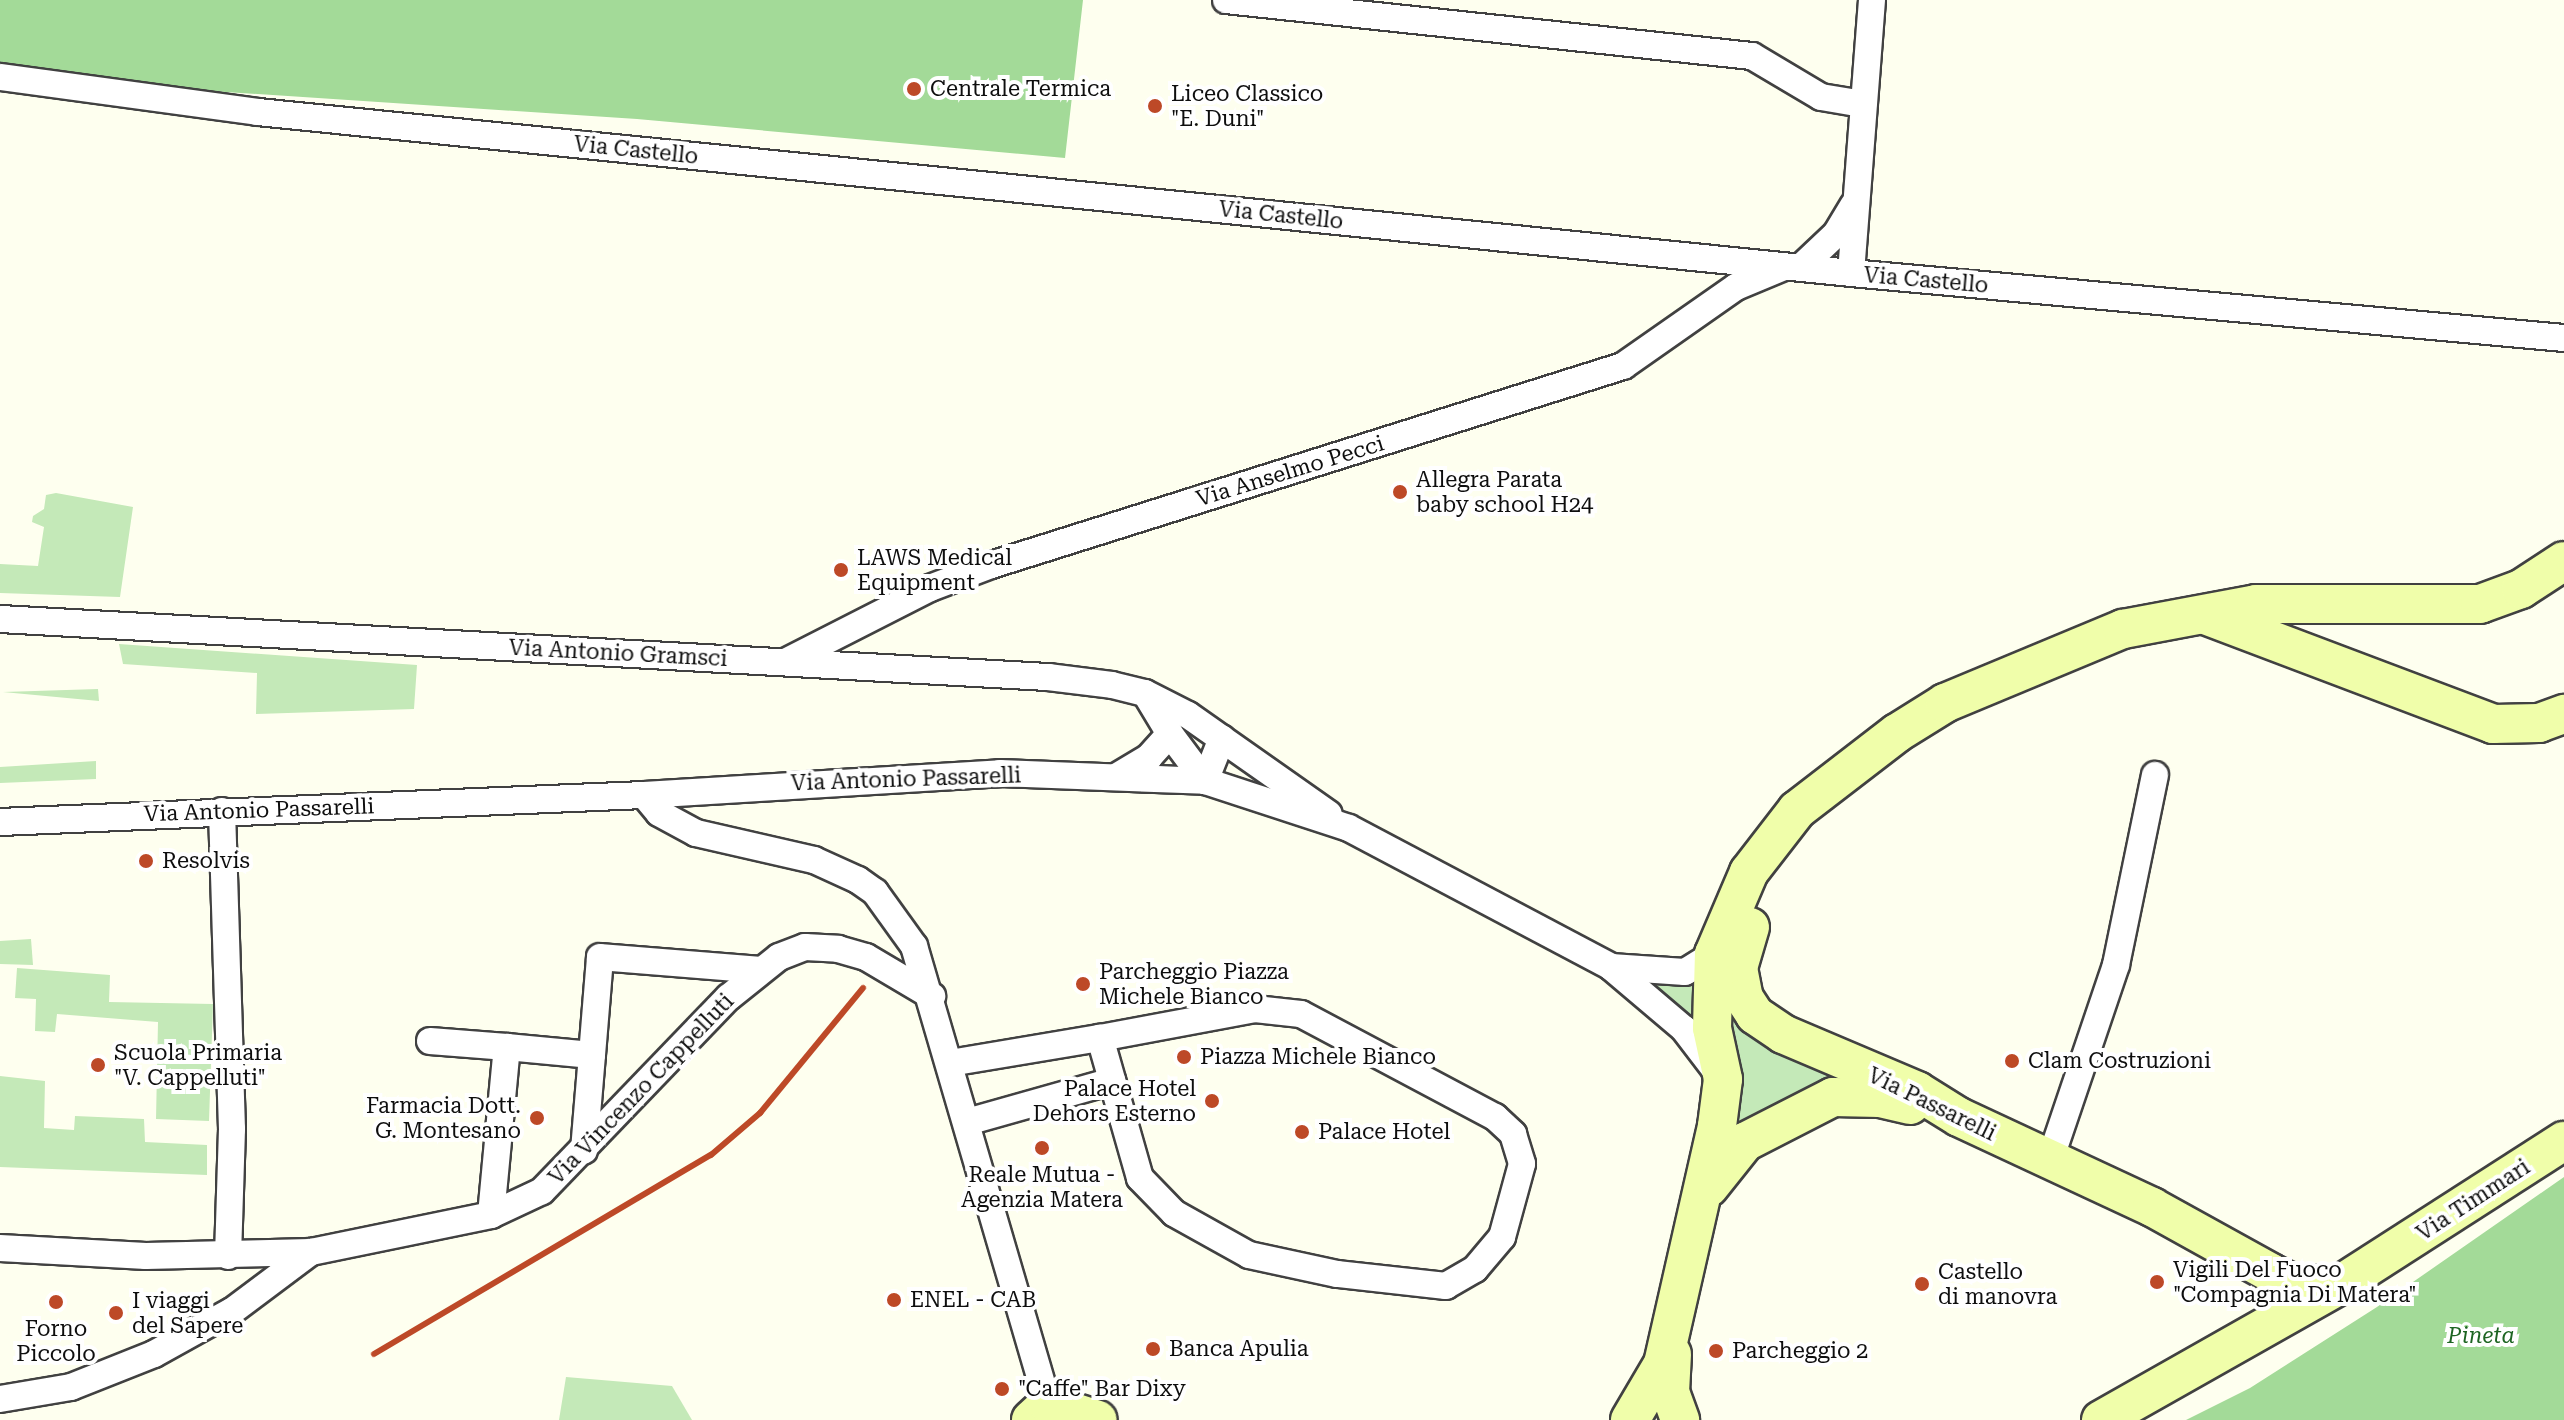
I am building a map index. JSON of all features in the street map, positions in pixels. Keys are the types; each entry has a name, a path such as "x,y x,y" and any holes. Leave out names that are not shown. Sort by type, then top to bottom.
{"main road":[{"path":"1630,1420 1663,1364 1705,1193 1723,1079 1712,1028 1714,954 1749,872 1778,831 1824,787 1945,703 2123,629 2256,604 2480,604 2521,589 2564,561"},
{"path":"2205,615 2493,724 2539,723 2564,714"},
{"name":"Via Passarelli","path":"1824,787 1761,893 1738,968 1744,998 1755,1015 1783,1034 1917,1091 1959,1117 2152,1207 2294,1284 2341,1284"},
{"path":"1705,1193 1745,1142 1833,1097 1880,1098 1959,1117"},
{"name":"Via Timmari","path":"2101,1420 2341,1284 2564,1141"},
{"path":"2230,1346 2255,1294 2241,1257"},
{"path":"1677,1315 1670,1392 1680,1420"},
{"path":"1040,1412 1098,1420"}],"street":[{"path":"1226,0 1752,56 1821,97 1863,104"},
{"path":"1851,273 1853,206 1872,0"},
{"name":"Via Castello","path":"0,77 258,112 1851,273 2564,338"},
{"path":"1794,266 1836,234 1853,206"},
{"name":"Via Anselmo Pecci","path":"783,663 930,588 991,565 1623,366 1736,287 1794,266"},
{"name":"Via Antonio Gramsci","path":"0,619 1048,677 1145,693 1222,738 1349,828"},
{"path":"1145,693 1170,734 1205,781"},
{"path":"1116,777 1149,757 1170,734"},
{"path":"1205,781 1222,738"},
{"name":"Via Antonio Passarelli","path":"0,822 644,795 1000,773 1205,781 1349,828 1611,967 1684,1029 1723,1079"},
{"path":"2050,1160 2116,965 2155,775"},
{"path":"644,795 659,813 696,833 814,860 858,880 875,892 914,946 932,996 967,1122 1040,1412"},
{"path":"222,811 232,1129 228,1256"},
{"name":"Via Vincenzo Cappelluti","path":"0,1248 228,1256 311,1252 491,1215 542,1191 760,970 805,947 838,949 866,957 932,996"},
{"path":"1611,967 1685,972 1714,954"},
{"path":"584,1151 600,957 760,970"},
{"path":"950,1063 1255,1009 1301,1014 1495,1117 1513,1134 1522,1164 1502,1237 1475,1269 1446,1286 1337,1274 1249,1255 1174,1213 1140,1178 1100,1038"},
{"path":"430,1041 592,1055"},
{"path":"491,1215 507,1047"},
{"path":"967,1122 1112,1081"},
{"path":"0,1399 71,1387 154,1354 232,1311 311,1252"}],"green space":[{"path":"0,0 1083,0 1065,158 637,119 0,77"},
{"path":"56,493 133,507 120,597 0,593 0,564 38,566 44,527 32,522 33,516 44,509 46,495"},
{"path":"119,644 417,665 414,709 256,714 257,673 123,664"},
{"path":"98,689 99,701 3,692"},
{"path":"96,761 96,779 0,783 0,767"},
{"path":"31,939 33,965 0,964 0,941"},
{"path":"17,968 110,975 109,1002 213,1004 209,1121 156,1119 158,1022 57,1014 55,1032 35,1031 36,999 15,998"},
{"path":"1694,982 1698,1023 1651,984 1676,986"},
{"path":"1726,1001 1860,1082 1727,1143"},
{"path":"0,1076 45,1081 44,1128 74,1130 75,1116 144,1119 145,1142 207,1145 207,1175 0,1167"},
{"name":"Pineta","path":"2564,1177 2564,1420 2186,1420 2250,1388 2377,1307"},
{"path":"566,1377 672,1386 692,1420 559,1420"}],"railway":[{"path":"374,1354 711,1155 760,1113 863,988"}],"place":[{"name":"Centrale Termica","path":"914,89"},
{"name":"Liceo Classico \"E. Duni\"","path":"1155,106"},
{"name":"Allegra Parata baby school H24","path":"1400,492"},
{"name":"LAWS Medical Equipment","path":"841,570"},
{"name":"Resolvis","path":"146,861"},
{"name":"Parcheggio Piazza Michele Bianco","path":"1083,984"},
{"name":"Piazza Michele Bianco","path":"1184,1057"},
{"name":"Clam Costruzioni","path":"2012,1061"},
{"name":"Scuola Primaria \"V. Cappelluti\"","path":"98,1065"},
{"name":"Palace Hotel Dehors Esterno","path":"1212,1101"},
{"name":"Farmacia Dott. G. Montesano","path":"537,1118"},
{"name":"Palace Hotel","path":"1302,1132"},
{"name":"Reale Mutua - Agenzia Matera","path":"1042,1148"},
{"name":"Vigili Del Fuoco \"Compagnia Di Matera\"","path":"2157,1282"},
{"name":"Castello di manovra","path":"1922,1284"},
{"name":"ENEL - CAB","path":"894,1300"},
{"name":"Forno Piccolo","path":"56,1302"},
{"name":"I viaggi del Sapere","path":"116,1313"},
{"name":"Banca Apulia","path":"1153,1349"},
{"name":"Parcheggio 2","path":"1716,1351"},
{"name":"\"Caffe\" Bar Dixy","path":"1002,1389"}]}
